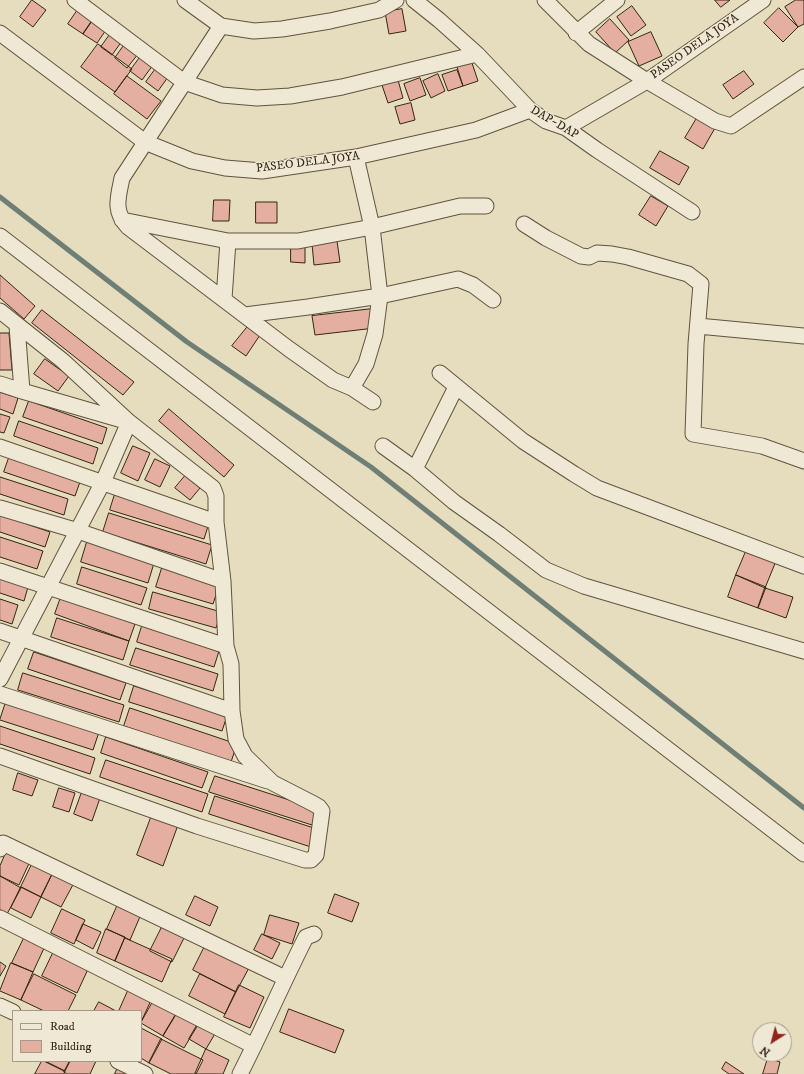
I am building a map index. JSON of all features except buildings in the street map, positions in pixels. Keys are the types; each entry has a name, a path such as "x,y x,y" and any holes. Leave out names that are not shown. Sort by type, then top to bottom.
{"street":[{"path":"75,0 184,82 222,95 257,98 290,96 342,87 477,54"},
{"path":"185,0 221,26 254,31 282,29 330,21 379,10 396,0"},
{"name":"DAP~DAP","path":"414,0 477,54 530,110 546,120 566,128 692,212"},
{"path":"544,0 576,33 589,44 647,81 715,121 731,126 804,77"},
{"path":"576,33 617,0"},
{"name":"PASEO DELA JOYA","path":"566,128 647,81 763,0"},
{"path":"221,26 122,178 117,200 121,220 128,227 245,314 289,349 334,380 352,388 373,402"},
{"name":"PASEO DELA JOYA","path":"0,33 145,142 192,161 225,168 262,171 356,157 476,130 530,110"},
{"path":"352,388 366,364 375,334 380,296 372,227 356,157"},
{"path":"121,220 228,241 298,241 372,227 460,206 486,206"},
{"path":"524,224 546,238 581,256 588,257 597,252 628,257 688,274 701,284 693,434 762,446 804,461"},
{"path":"0,236 804,854"},
{"path":"224,299 228,241"},
{"path":"245,314 308,307 380,296 458,279 473,285 493,300"},
{"path":"0,312 63,361 129,422 213,488 216,496 216,522 223,581 226,646 231,664 232,711 236,738 245,756 273,783"},
{"path":"17,326 22,391"},
{"path":"698,326 804,336"},
{"path":"440,373 523,441 597,488 804,566"},
{"path":"0,384 129,422"},
{"path":"415,469 456,387"},
{"path":"0,679 103,482 129,422"},
{"path":"383,446 415,469 454,502 546,570 584,586 804,652"},
{"path":"0,447 216,522"},
{"path":"0,508 78,531 223,581"},
{"path":"0,571 226,646"},
{"path":"0,631 232,711"},
{"path":"0,694 273,783 314,804 322,811 316,855 311,860 305,860 197,826 0,756"},
{"path":"0,850 3,843 285,978"},
{"path":"0,918 254,1046"},
{"path":"240,1074 306,937 314,934"},
{"path":"0,1006 12,1012"},
{"path":"120,1062 145,1074"}],"waterway":[{"path":"0,197 187,342 371,467 804,808"}]}
